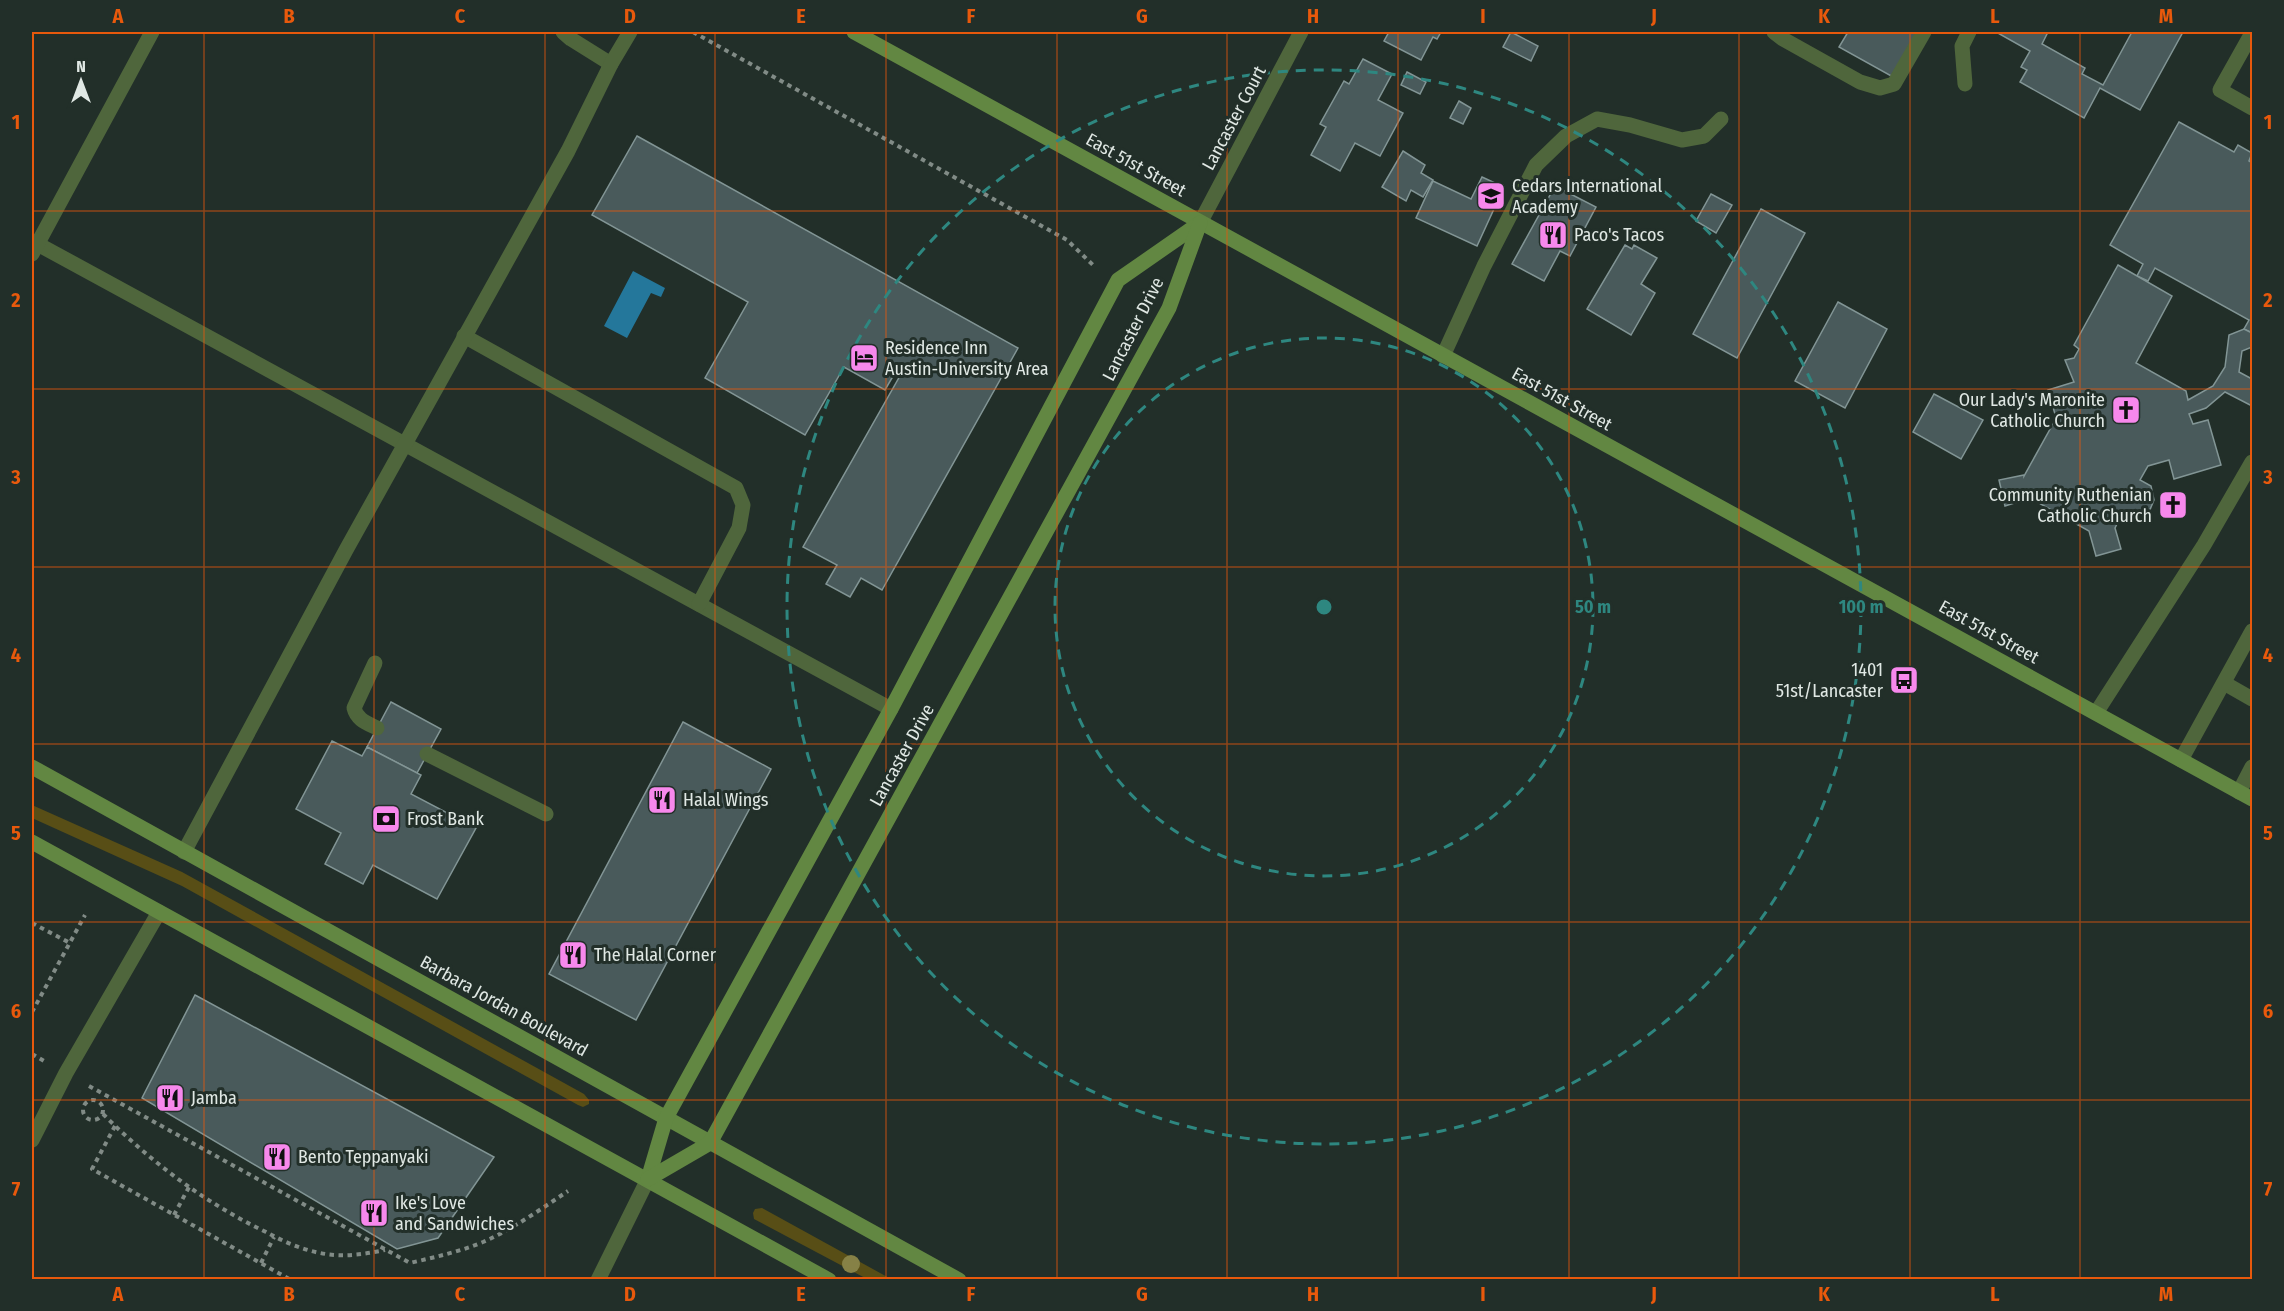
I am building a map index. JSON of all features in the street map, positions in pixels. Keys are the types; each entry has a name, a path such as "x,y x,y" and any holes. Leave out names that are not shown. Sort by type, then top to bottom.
{"street":[{"path":"152,32 33,246 405,444 891,709"},
{"path":"563,32 611,64"},
{"path":"184,852 246,733 568,151 611,64 630,32"},
{"name":"East 51st Street","path":"854,32 2246,795"},
{"name":"Lancaster Court","path":"1200,222 1301,32"},
{"path":"1774,32 1860,82 1880,88 1894,84 1924,32"},
{"path":"1965,84 1962,46 1969,32"},
{"path":"2253,33 2220,90 2253,108"},
{"path":"1443,356 1484,266 1536,165 1566,135 1597,119 1630,125 1682,140 1704,135 1720,119"},
{"name":"Lancaster Drive","path":"598,1280 648,1179 666,1118 891,709 1118,280 1200,222"},
{"name":"Lancaster Drive","path":"710,1143 1169,308 1200,222"},
{"path":"464,336 736,488 743,505 739,528 699,604"},
{"path":"2096,713 2204,545 2253,462"},
{"path":"2181,760 2253,631"},
{"path":"375,663 354,708 360,719 377,728"},
{"path":"2224,683 2253,699"},
{"path":"427,754 546,814"},
{"name":"Barbara Jordan Boulevard","path":"32,767 959,1280"},
{"path":"2246,795 2253,767"},
{"path":"32,842 829,1280"},
{"path":"32,1140 66,1073 159,912"},
{"path":"648,1179 710,1143"}],"path":[{"path":"693,32 1067,240 1098,269"},
{"path":"32,1012 85,915"},
{"path":"32,923 70,943"},
{"path":"32,1054 48,1063"},
{"path":"87,1085 410,1263 448,1254 483,1242 522,1221 568,1191"},
{"path":"99,1101 103,1094"},
{"path":"88,1101 99,1101 103,1107 103,1114 99,1119 92,1121 86,1119 83,1106 88,1101"},
{"path":"103,1114 148,1156 189,1187 224,1210 274,1237 301,1248 326,1254 367,1254 386,1250"},
{"path":"115,1126 92,1169 291,1280"},
{"path":"174,1215 189,1187"},
{"path":"261,1263 274,1237"}],"shaded area":[{"path":"32,805 182,872 584,1094 589,1104 583,1107 578,1105 182,886 32,818"},
{"path":"762,1208 891,1279 867,1279 754,1219 755,1209"}],"water":[{"path":"633,271 665,288 661,297 651,293 627,338 604,326"}],"building":[{"path":"1389,32 1441,32 1437,39 1433,37 1421,60 1384,41"},
{"path":"1511,32 1538,46 1531,61 1503,47"},
{"path":"1848,32 1918,32 1893,77 1839,47"},
{"path":"1996,32 2048,32 2042,44 2085,68 2082,74 2103,85 2132,32 2183,32 2140,110 2100,88 2084,118 2020,82 2027,70 2021,67 2030,51"},
{"path":"1363,59 1392,74 1378,100 1403,113 1380,156 1355,143 1340,171 1311,155 1326,127 1320,124 1344,81 1349,84"},
{"path":"1407,72 1426,82 1420,94 1401,85"},
{"path":"1459,101 1471,108 1463,124 1450,118"},
{"path":"2179,122 2234,152 2238,145 2252,153 2249,161 2252,163 2252,333 2244,329 2249,320 2155,268 2148,281 2137,276 2143,264 2110,245"},
{"name":"Residence Inn Austin-University Area","path":"637,136 1018,348 882,590 861,578 850,597 826,584 837,565 803,547 901,374 896,371 885,390 844,367 805,435 705,378 748,302 592,215"},
{"path":"1403,151 1425,165 1421,173 1433,180 1423,197 1411,190 1406,201 1382,187"},
{"path":"1482,177 1504,187 1477,246 1416,218 1433,181 1471,199"},
{"path":"1555,186 1596,207 1570,256 1560,251 1544,281 1512,264"},
{"path":"1711,194 1732,205 1716,233 1696,221"},
{"path":"1761,209 1805,233 1737,358 1693,334"},
{"path":"1625,245 1632,249 1634,245 1657,258 1641,284 1655,293 1631,335 1587,309"},
{"name":"Our Lady's Maronite Catholic Church","path":"2118,265 2172,296 2136,363 2186,391 2188,400 2213,386 2225,367 2229,335 2244,329 2252,333 2252,347 2242,351 2239,372 2252,379 2252,406 2225,392 2206,408 2189,414 2193,424 2208,420 2221,465 2174,479 2169,460 2148,466 2140,480 2151,486 2154,500 2149,512 2133,515 2124,510 2115,528 2121,549 2096,556 2089,531 2030,498 2005,506 1999,480 2024,476 2059,413 2055,414 2048,390 2074,382 2065,360 2074,358 2079,349 2074,345"},
{"path":"1838,302 1887,329 1845,408 1795,381"},
{"path":"1934,394 1983,420 1961,459 1913,432"},
{"path":"391,702 441,729 417,773 367,747"},
{"path":"683,722 771,769 636,1020 549,974"},
{"name":"Frost Bank","path":"332,741 362,756 367,747 421,775 411,794 476,828 437,899 373,865 363,884 325,864 341,833 296,809"},
{"path":"195,995 494,1157 438,1238 397,1249 142,1098"}],"place":[{"name":"Cedars International Academy","path":"1491,196"},
{"name":"Paco's Tacos","path":"1553,235"},
{"name":"Residence Inn Austin-University Area","path":"864,358"},
{"name":"Our Lady's Maronite Catholic Church","path":"2126,410"},
{"name":"Community Ruthenian Catholic Church","path":"2173,505"},
{"name":"1401 51st/Lancaster","path":"1904,680"},
{"name":"Halal Wings","path":"662,800"},
{"name":"Frost Bank","path":"386,819"},
{"name":"The Halal Corner","path":"573,955"},
{"name":"Jamba","path":"170,1098"},
{"name":"Bento Teppanyaki","path":"277,1157"},
{"name":"Ike's Love and Sandwiches","path":"374,1213"}]}
